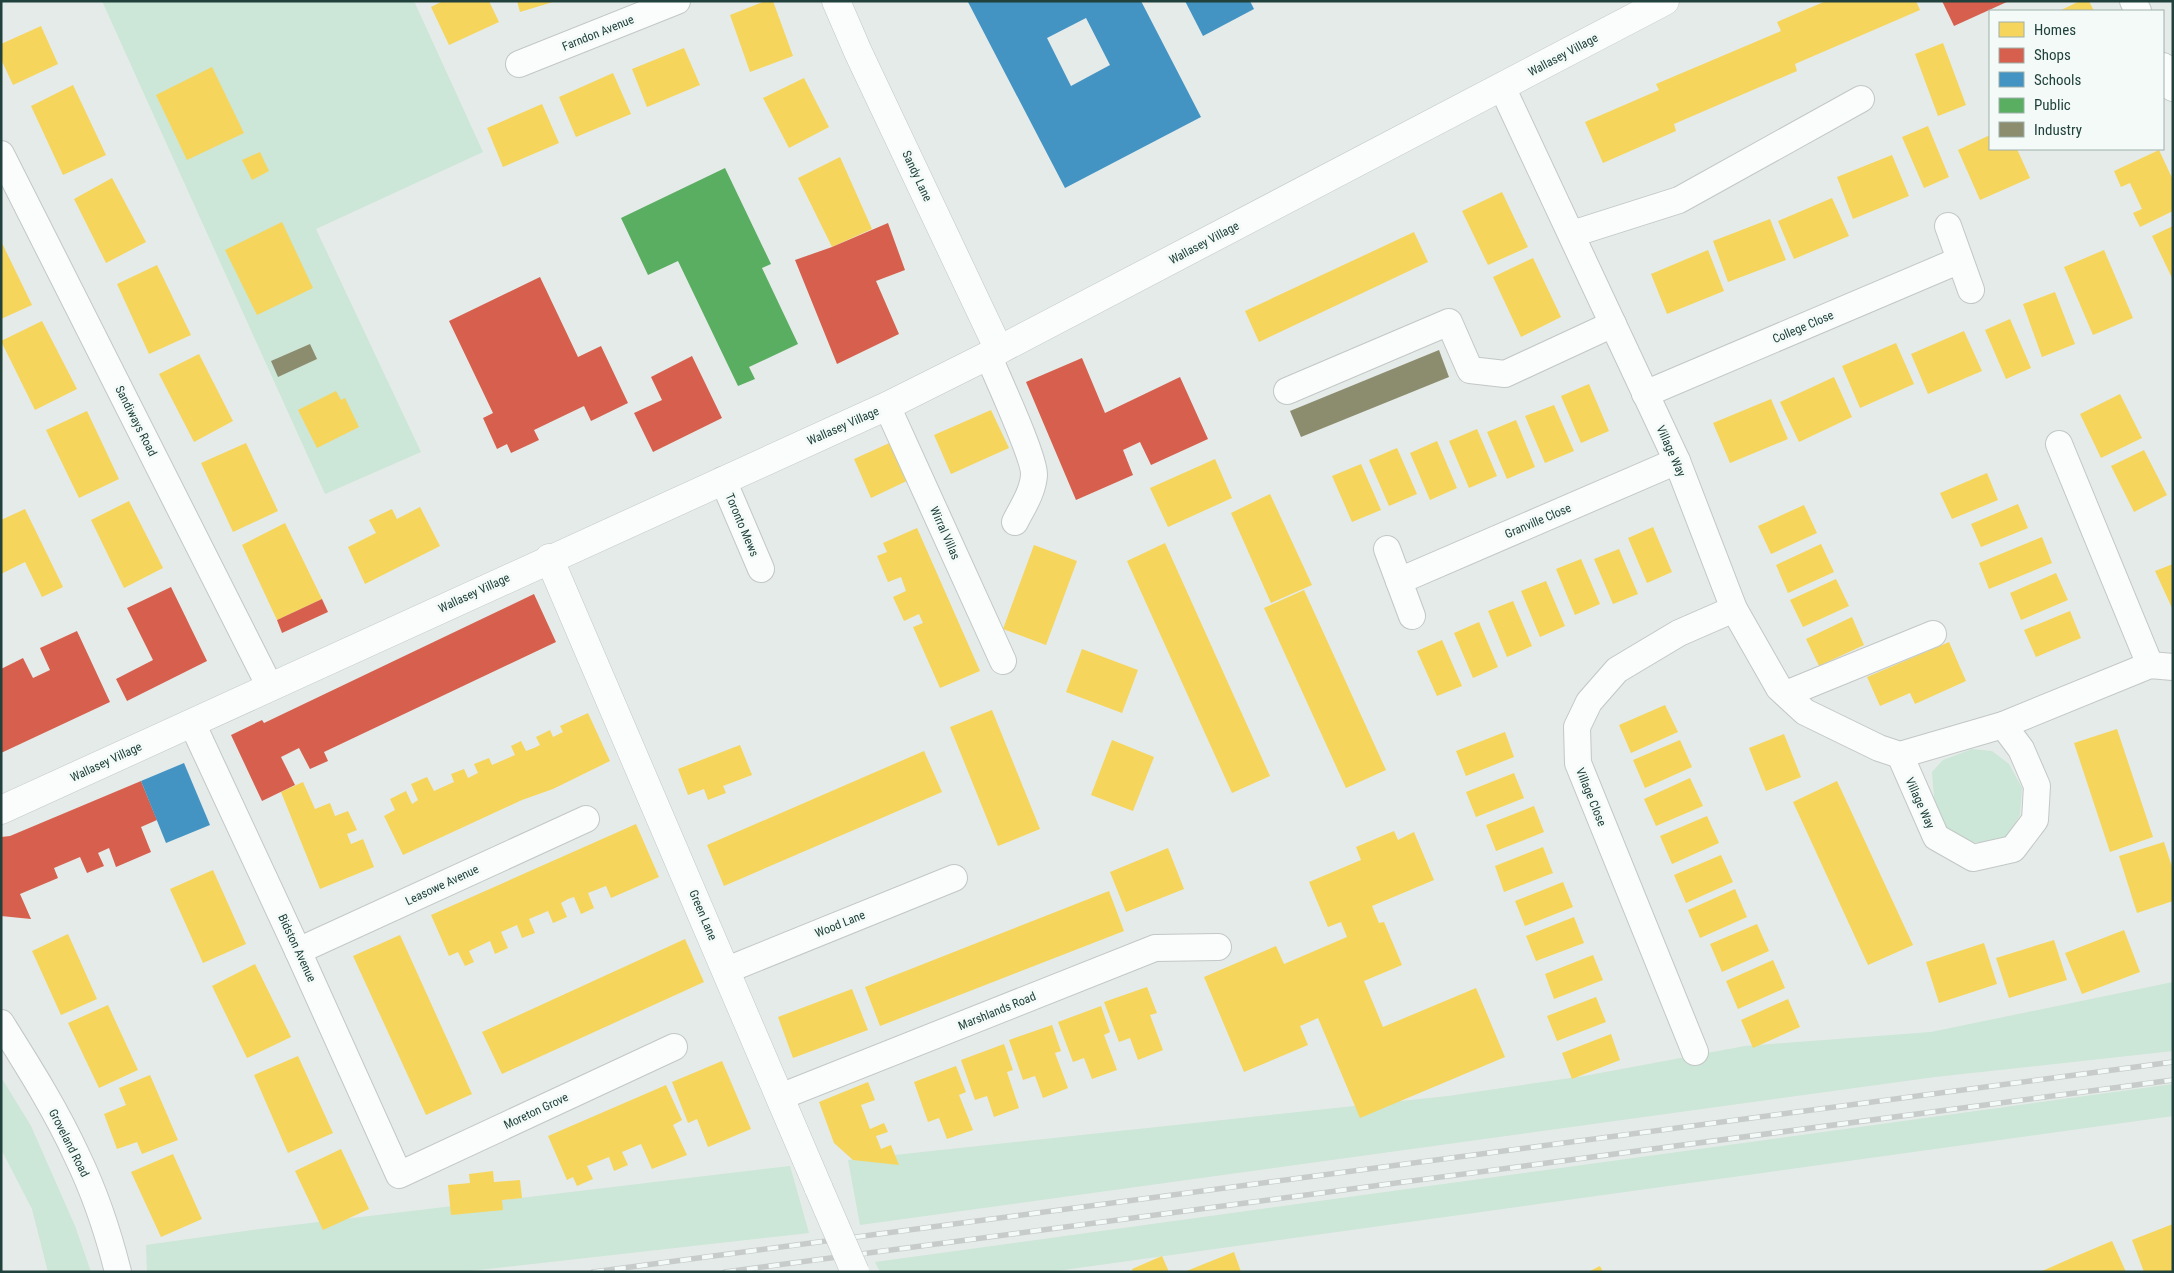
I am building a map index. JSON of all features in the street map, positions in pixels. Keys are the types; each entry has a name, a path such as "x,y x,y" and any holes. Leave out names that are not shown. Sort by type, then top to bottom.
{"main road":[{"name":"Sandy Lane","path":"836,1 994,353"},
{"name":"Wallasey Village","path":"1,810 550,558 887,406 994,353 1664,1"},
{"name":"Green Lane","path":"550,558 855,1272"}],"street":[{"name":"Farndon Avenue","path":"519,64 676,1"},
{"path":"2164,68 2173,88"},
{"name":"Village Way","path":"1502,87 1677,461 1734,608 1779,688 1805,712 1879,748 1900,755 1936,837 1973,858 2013,849 2034,820 2037,786 2021,749 2003,725"},
{"path":"1572,234 1679,200 1860,99"},
{"name":"Sandiways Road","path":"1,154 270,686"},
{"path":"1948,226 1971,290"},
{"name":"College Close","path":"1645,394 1960,260"},
{"path":"1287,392 1449,322 1470,370 1505,374 1613,324"},
{"path":"994,353 1034,474 1030,491 1016,522"},
{"name":"Wirral Villas","path":"887,406 1003,661"},
{"path":"1900,755 2003,725 2161,666 2059,444"},
{"name":"Granville Close","path":"1400,581 1677,461"},
{"name":"Toronto Mews","path":"724,480 761,569"},
{"path":"1387,549 1412,616"},
{"name":"Village Close","path":"1695,1052 1578,763 1577,727 1589,702 1617,670 1679,633 1734,608"},
{"path":"1786,694 1934,634"},
{"name":"Bidston Avenue","path":"192,722 399,1175"},
{"name":"Leasowe Avenue","path":"298,951 586,819"},
{"name":"Wood Lane","path":"727,970 954,878"},
{"name":"Marshlands Road","path":"780,1097 1155,948 1218,947"},
{"name":"Groveland Road","path":"1,1023 40,1087 77,1155 101,1212 118,1272"},
{"name":"Moreton Grove","path":"399,1175 674,1047"}],"green space":[{"path":"102,1 414,1 483,152 316,229 421,452 325,494"},
{"path":"1972,749 1992,751 2009,764 2022,788 2020,815 2007,836 1989,843 1965,842 1948,831 1935,808 1932,772 1943,760"},
{"path":"2173,982 2173,1051 1935,1077 860,1225 848,1160 1448,1096 1584,1076 1745,1046 1931,1032"},
{"path":"1,1077 31,1126 75,1226 91,1272 48,1272 32,1209 1,1149"},
{"path":"2173,1084 2173,1116 1049,1272 880,1272 875,1262"},
{"path":"790,1166 809,1233 462,1272 147,1272 146,1245 260,1229"}],"building: Homes":[{"path":"443,1 489,1 499,22 449,45 431,7"},
{"path":"517,1 553,1 553,2 520,12"},
{"path":"765,1 773,1 793,56 750,72 730,15"},
{"path":"1826,1 1916,1 1920,10 1795,64 1797,71 1674,124 1676,131 1603,163 1585,122 1659,90 1656,84 1781,31 1777,22"},
{"path":"2080,1 2089,1 2094,10 2061,10"},
{"path":"41,26 58,64 13,85 1,59 1,44"},
{"path":"1943,43 1966,105 1938,116 1915,54"},
{"path":"684,48 700,85 647,107 632,69"},
{"path":"212,67 244,133 187,160 156,95"},
{"path":"613,73 631,114 576,137 559,97"},
{"path":"804,78 829,127 789,148 763,98"},
{"path":"73,85 106,155 63,175 31,106"},
{"path":"542,104 559,143 503,167 487,128"},
{"path":"1928,126 1949,177 1924,188 1902,137"},
{"path":"1989,135 1989,150 2017,150 2030,178 1980,200 1958,150"},
{"path":"2159,150 2173,180 2173,211 2140,227 2133,213 2142,209 2130,183 2121,187 2114,171"},
{"path":"260,152 269,171 252,180 242,160"},
{"path":"1892,155 1909,196 1853,219 1837,177"},
{"path":"840,157 872,229 832,247 798,178"},
{"path":"112,178 146,242 106,263 74,199"},
{"path":"1502,192 1528,247 1488,265 1462,211"},
{"path":"1832,198 1849,236 1794,259 1778,221"},
{"path":"1770,219 1786,260 1728,282 1713,241"},
{"path":"282,222 313,288 257,315 225,250"},
{"path":"2173,226 2173,280 2152,236"},
{"path":"1414,232 1428,262 1259,342 1245,311"},
{"path":"1,241 32,305 1,319"},
{"path":"1708,250 1724,291 1667,314 1651,274"},
{"path":"2104,250 2133,318 2093,335 2064,267"},
{"path":"1533,258 1561,317 1521,337 1493,277"},
{"path":"157,265 191,335 149,354 117,284"},
{"path":"2055,292 2075,344 2042,357 2023,304"},
{"path":"2010,319 2031,368 2006,379 1985,330"},
{"path":"42,321 77,389 35,410 1,341"},
{"path":"1964,331 1982,371 1928,394 1911,354"},
{"path":"1896,343 1914,384 1860,408 1842,366"},
{"path":"199,354 233,421 194,442 159,374"},
{"path":"1834,377 1852,417 1799,442 1780,402"},
{"path":"1589,384 1609,431 1581,443 1561,396"},
{"path":"336,391 341,400 345,398 359,427 317,448 298,410"},
{"path":"2120,394 2142,438 2101,458 2080,414"},
{"path":"1771,399 1788,439 1730,463 1713,423"},
{"path":"1554,405 1574,451 1545,463 1525,416"},
{"path":"991,410 1009,448 951,474 934,435"},
{"path":"87,411 119,479 79,498 46,430"},
{"path":"1516,420 1535,467 1507,479 1487,432"},
{"path":"1477,429 1497,476 1469,488 1449,441"},
{"path":"896,440 913,478 871,498 854,459"},
{"path":"1437,441 1457,488 1430,500 1410,453"},
{"path":"246,443 278,511 233,532 201,463"},
{"path":"1397,448 1417,494 1389,506 1369,460"},
{"path":"2144,450 2167,495 2134,512 2111,466"},
{"path":"1215,459 1232,498 1168,527 1150,488"},
{"path":"1361,464 1381,510 1352,522 1332,476"},
{"path":"1987,473 1998,500 1952,519 1940,493"},
{"path":"1270,494 1312,585 1271,603 1231,513"},
{"path":"129,501 163,568 124,588 91,520"},
{"path":"2018,504 2028,528 1981,547 1971,524"},
{"path":"1804,505 1817,533 1771,554 1758,526"},
{"path":"420,507 440,546 365,584 348,547 376,533 369,520 392,509 397,519"},
{"path":"25,509 63,587 42,597 25,562 1,574 1,520"},
{"path":"285,523 322,599 277,620 242,545"},
{"path":"1653,527 1672,572 1647,583 1628,538"},
{"path":"917,528 980,671 940,688 913,627 923,623 919,614 904,621 893,597 906,591 901,577 888,582 877,556 887,552 883,543"},
{"path":"2042,537 2052,563 1989,589 1979,563"},
{"path":"1165,543 1270,776 1232,793 1127,561"},
{"path":"1821,544 1834,572 1788,593 1776,565"},
{"path":"1034,545 1077,561 1046,645 1003,629"},
{"path":"1619,549 1638,594 1613,604 1594,559"},
{"path":"1581,559 1600,604 1575,615 1556,569"},
{"path":"2173,564 2173,610 2155,571"},
{"path":"2056,573 2068,600 2021,620 2010,593"},
{"path":"1836,579 1849,606 1803,627 1790,600"},
{"path":"1546,581 1565,626 1540,637 1521,591"},
{"path":"1304,590 1386,770 1346,788 1264,608"},
{"path":"1513,601 1532,646 1507,657 1488,611"},
{"path":"2070,611 2081,638 2036,657 2024,630"},
{"path":"1852,617 1864,645 1819,666 1806,639"},
{"path":"1479,622 1498,667 1473,678 1454,633"},
{"path":"1442,640 1462,686 1437,696 1417,651"},
{"path":"1949,642 1966,681 1915,704 1910,693 1880,706 1867,677"},
{"path":"1082,649 1138,670 1122,713 1066,692"},
{"path":"1665,705 1678,732 1631,753 1619,725"},
{"path":"992,710 1040,829 998,846 950,727"},
{"path":"588,713 610,761 553,789 522,800 403,855 384,816 395,810 390,799 406,791 412,804 418,800 411,784 427,777 434,791 454,782 451,774 464,769 468,778 478,773 474,764 489,758 492,765 515,755 511,746 521,741 526,751 534,748 540,745 536,737 550,730 553,737 563,732 560,726"},
{"path":"2117,729 2153,837 2110,852 2074,743"},
{"path":"1505,732 1514,757 1466,776 1456,751"},
{"path":"1784,734 1801,777 1766,791 1749,748"},
{"path":"1112,740 1154,757 1133,811 1091,795"},
{"path":"1680,740 1692,767 1645,788 1633,760"},
{"path":"740,745 752,775 723,786 726,793 708,800 704,789 688,795 678,769"},
{"path":"924,751 942,792 724,886 707,845"},
{"path":"1514,773 1524,798 1476,817 1466,792"},
{"path":"1690,778 1703,806 1656,826 1644,799"},
{"path":"1837,781 1913,945 1868,965 1793,802"},
{"path":"303,782 315,809 330,803 335,816 348,811 357,830 347,834 351,844 363,839 374,867 320,889 281,792"},
{"path":"1534,806 1544,832 1496,851 1486,825"},
{"path":"1707,816 1719,843 1672,864 1660,836"},
{"path":"636,824 659,877 611,898 606,886 588,893 594,908 581,914 574,897 568,899 561,903 567,917 553,923 548,911 529,919 535,933 522,938 517,925 501,932 508,948 495,954 490,941 469,951 474,962 465,966 458,952 449,956 431,915"},
{"path":"1394,831 1398,840 1414,832 1434,880 1372,906 1379,923 1384,922 1402,965 1364,981 1383,1027 1476,988 1505,1057 1360,1118 1318,1018 1300,1026 1308,1045 1244,1072 1204,977 1276,946 1284,964 1347,937 1341,922 1328,927 1309,882 1361,860 1356,847"},
{"path":"2164,842 2173,870 2173,901 2137,913 2119,856"},
{"path":"1543,847 1553,873 1504,892 1495,866"},
{"path":"1168,848 1184,889 1126,912 1110,872"},
{"path":"1721,855 1733,882 1686,903 1674,875"},
{"path":"213,870 246,944 203,963 170,889"},
{"path":"1563,882 1573,907 1525,926 1515,901"},
{"path":"1735,889 1747,917 1700,938 1688,910"},
{"path":"1109,891 1124,931 880,1026 865,987"},
{"path":"1574,917 1584,943 1536,961 1526,936"},
{"path":"1757,924 1769,951 1722,972 1710,944"},
{"path":"2124,930 2140,972 2082,994 2065,953"},
{"path":"68,934 97,999 61,1015 32,951"},
{"path":"400,935 472,1094 426,1115 353,956"},
{"path":"685,939 704,982 502,1074 482,1032"},
{"path":"2054,940 2067,980 2009,998 1996,958"},
{"path":"1984,943 1997,984 1939,1003 1926,962"},
{"path":"1593,955 1603,980 1554,999 1545,974"},
{"path":"1773,960 1785,988 1738,1009 1726,981"},
{"path":"255,964 291,1037 247,1058 212,986"},
{"path":"1147,987 1157,1013 1150,1015 1163,1050 1138,1060 1130,1038 1119,1042 1104,1002"},
{"path":"852,989 868,1030 793,1058 778,1017"},
{"path":"1596,997 1606,1022 1557,1041 1547,1016"},
{"path":"1788,999 1800,1027 1753,1048 1741,1020"},
{"path":"108,1005 138,1070 99,1088 68,1023"},
{"path":"1101,1006 1110,1032 1104,1035 1117,1070 1092,1079 1084,1058 1073,1062 1058,1022"},
{"path":"1052,1025 1061,1051 1055,1053 1068,1088 1043,1098 1035,1076 1023,1080 1009,1040"},
{"path":"1611,1034 1620,1060 1572,1079 1562,1053"},
{"path":"1004,1044 1013,1070 1007,1072 1019,1108 994,1117 987,1096 975,1100 961,1060"},
{"path":"298,1056 333,1133 288,1153 254,1075"},
{"path":"722,1061 751,1129 708,1147 697,1119 688,1123 672,1082"},
{"path":"956,1066 966,1092 959,1095 973,1130 947,1139 939,1118 928,1122 914,1082"},
{"path":"150,1075 178,1140 142,1154 137,1142 117,1149 104,1114 126,1105 119,1088"},
{"path":"868,1082 875,1100 861,1105 870,1129 884,1123 888,1132 876,1136 881,1149 891,1145 899,1165 853,1160 834,1143 819,1102"},
{"path":"666,1085 682,1120 673,1125 687,1155 652,1169 641,1144 622,1152 628,1165 614,1171 609,1157 587,1166 593,1179 577,1186 573,1177 567,1180 548,1136"},
{"path":"341,1149 369,1209 323,1230 295,1171"},
{"path":"173,1154 202,1219 161,1237 131,1172"},
{"path":"493,1171 494,1182 520,1180 522,1198 502,1200 503,1210 451,1215 448,1185 470,1183 469,1174"},
{"path":"2173,1224 2173,1271 2144,1272 2132,1240"},
{"path":"2112,1241 2126,1272 2040,1272 2074,1257"},
{"path":"1234,1252 1241,1272 1184,1272"},
{"path":"1162,1256 1169,1272 1133,1272 1132,1269"},
{"path":"1600,1266 1603,1272 1588,1272"}],"building: Shops":[{"path":"1942,1 2009,1 1989,10 1954,26"},
{"path":"888,223 905,270 876,281 899,334 837,364 795,260 832,247"},
{"path":"540,277 578,357 601,346 628,403 591,421 584,406 534,430 539,440 511,453 507,444 497,449 483,418 493,413 449,321"},
{"path":"692,356 722,418 653,452 634,413 662,400 651,377"},
{"path":"1082,358 1105,413 1180,377 1208,439 1151,465 1140,442 1123,450 1133,475 1076,500 1026,382"},
{"path":"171,587 207,661 127,701 116,679 153,660 127,608"},
{"path":"534,594 556,642 324,752 328,761 310,769 299,748 281,757 295,785 262,801 231,735 262,720 264,723"},
{"path":"322,599 328,612 282,633 277,620"},
{"path":"77,631 110,702 1,753 1,669 23,658 33,678 50,670 40,648"},
{"path":"141,781 157,820 141,827 151,852 116,867 109,848 98,853 104,866 87,873 80,857 54,868 58,878 20,894 31,919 1,916 1,837 10,836"}],"building: Schools":[{"path":"1141,1 1201,117 1065,188 968,2","holes":["1086,18 1110,65 1071,86 1047,38"]},
{"path":"1185,1 1250,1 1254,9 1203,36"},
{"path":"184,763 210,825 166,843 141,781"}],"building: Public":[{"path":"725,168 771,264 762,268 798,344 749,367 755,379 738,386 678,261 648,275 621,218"}],"building: Industry":[{"path":"310,344 317,359 278,377 271,361"},
{"path":"1439,350 1449,377 1301,437 1290,411"}],"railway":[{"path":"593,1272 2173,1062"},
{"path":"725,1272 2173,1080"}]}
